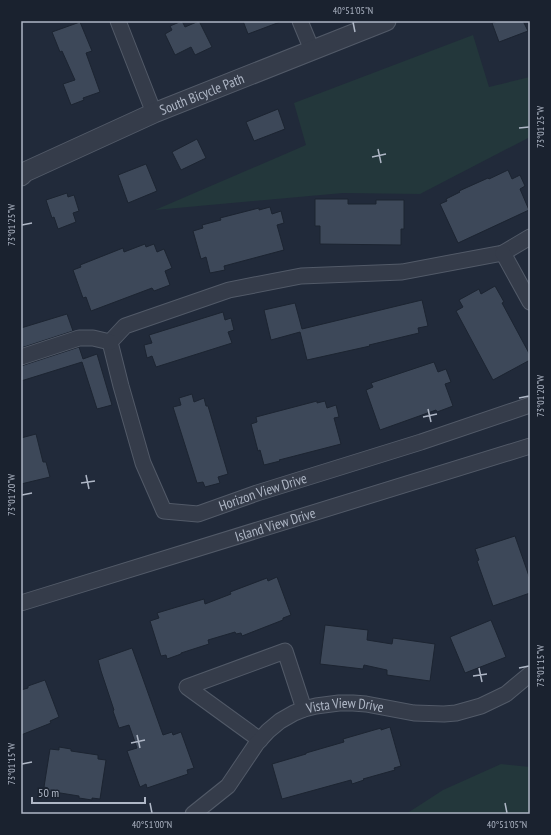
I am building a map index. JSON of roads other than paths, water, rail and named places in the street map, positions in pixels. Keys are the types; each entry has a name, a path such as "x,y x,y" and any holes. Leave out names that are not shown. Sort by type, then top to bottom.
{"street":[{"path":"118,21 154,113"},
{"path":"300,21 312,50"},
{"name":"South Bicycle Path","path":"21,176 25,172 154,113 386,21"},
{"path":"21,357 79,338 94,338 110,342 125,326 229,290 302,276 402,272 503,253 530,237"},
{"path":"503,253 530,302"},
{"name":"Horizon View Drive","path":"110,342 120,386 143,464 164,511 198,514 256,493 421,442 530,405"},
{"name":"Island View Drive","path":"21,603 530,446"},
{"path":"260,740 187,687 285,651 304,709"},
{"name":"Vista View Drive","path":"193,814 228,786 268,731 280,721 294,713 304,709 339,702 383,707 414,714 456,713 481,706 506,694 530,674"}]}
